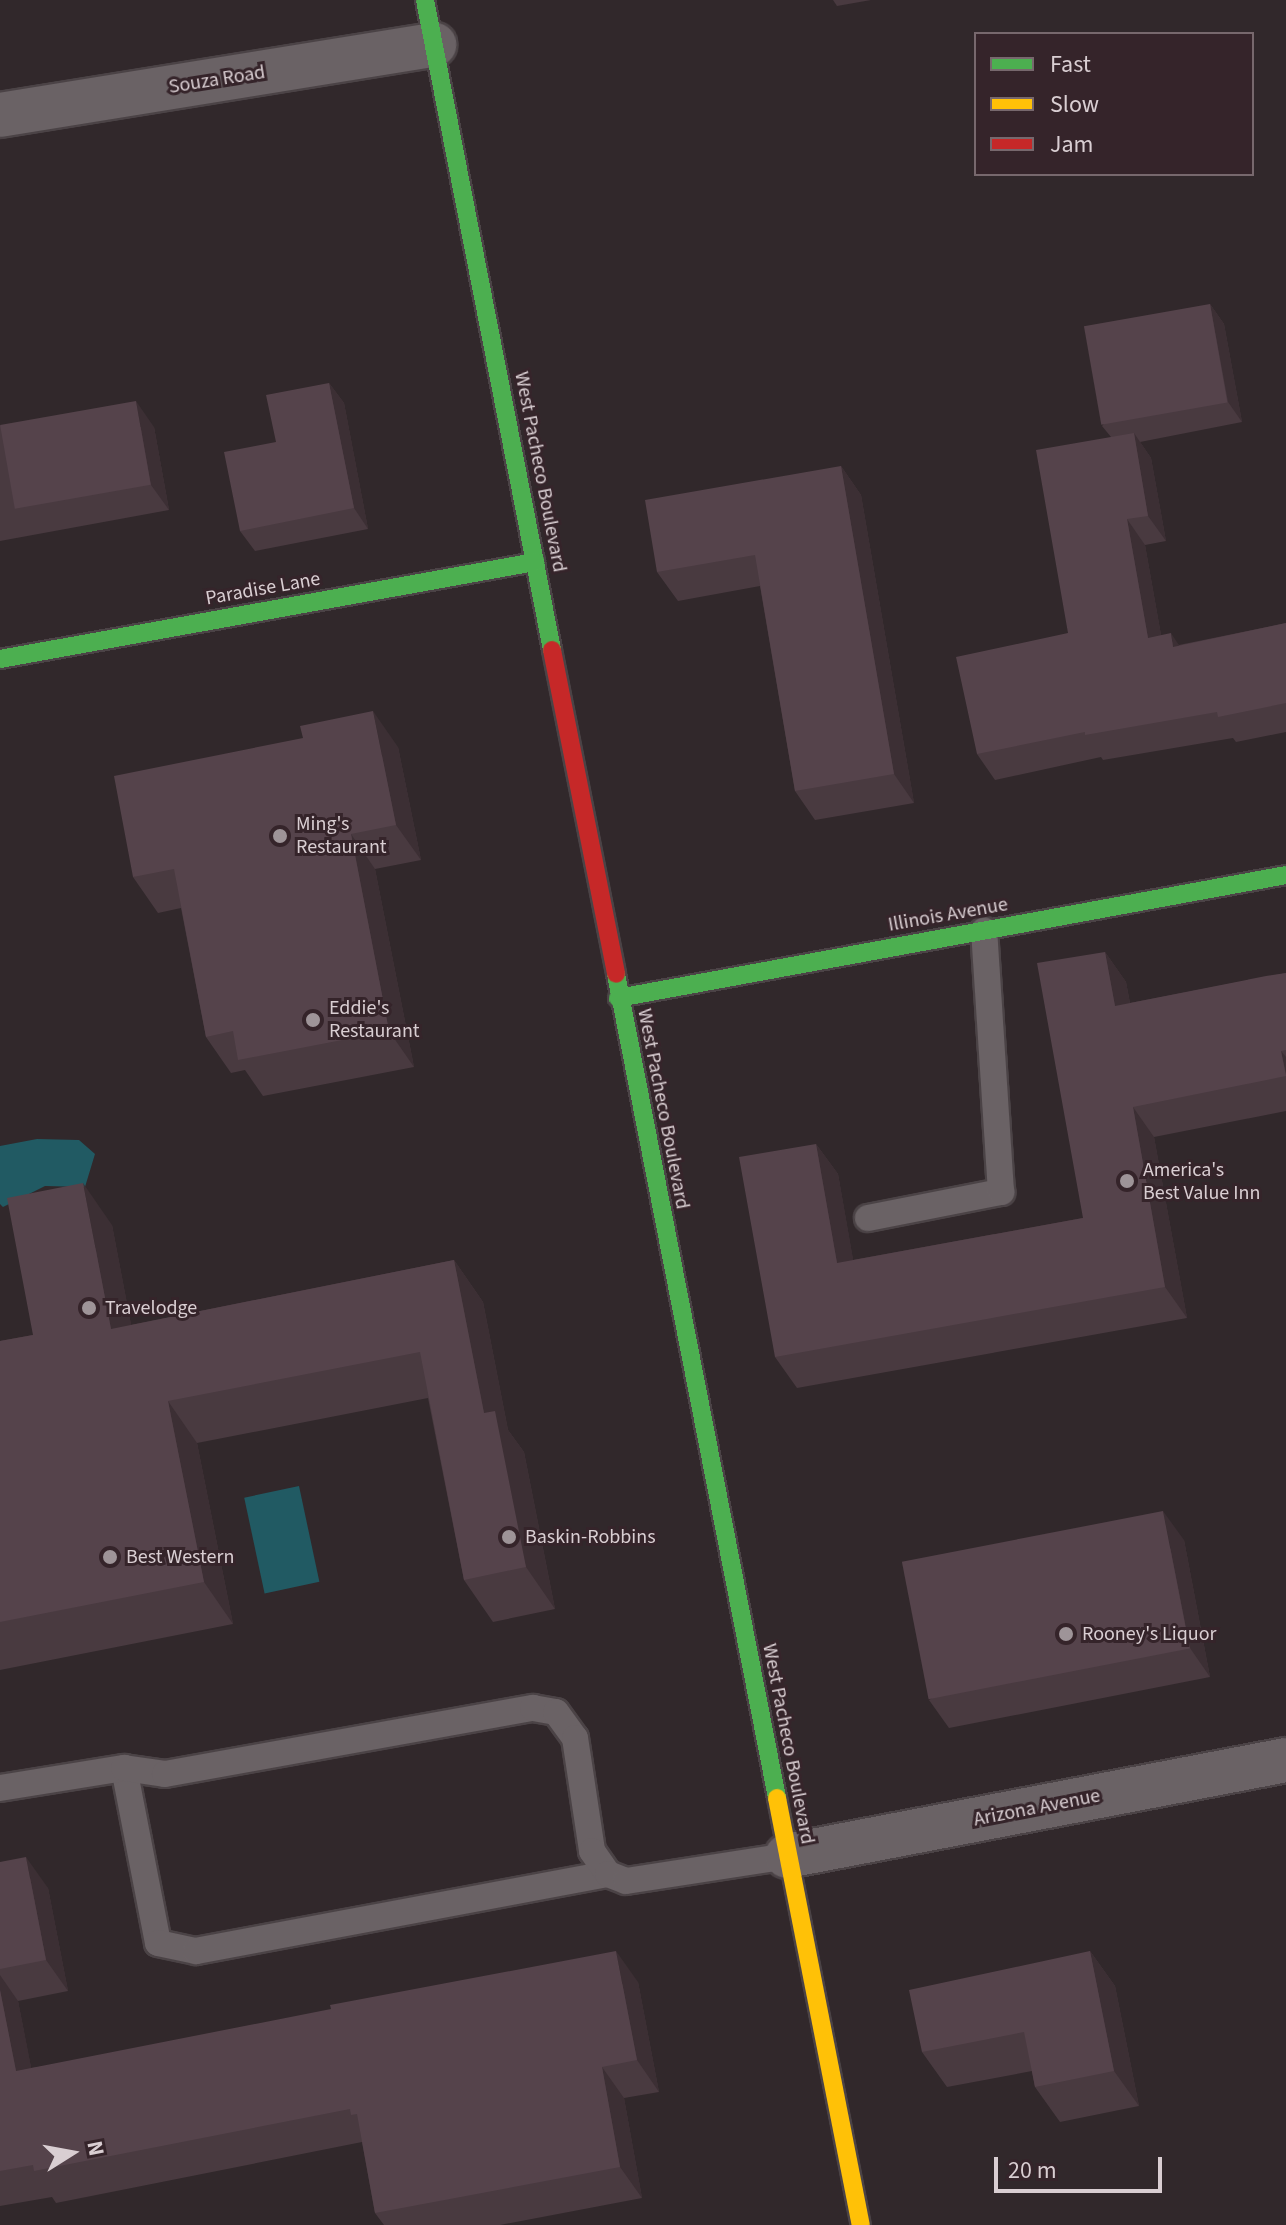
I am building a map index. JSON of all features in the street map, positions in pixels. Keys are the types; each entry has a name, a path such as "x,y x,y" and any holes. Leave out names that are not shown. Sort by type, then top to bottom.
{"main road":[{"name":"West Pacheco Boulevard","path":"425,0 618,998 861,2225"},
{"name":"Paradise Lane","path":"0,659 535,562"},
{"name":"Illinois Avenue","path":"618,998 1286,875"}],"street":[{"name":"Souza Road","path":"0,115 434,45"},
{"name":"Arizona Avenue","path":"787,1856 1286,1760"}],"lane":[{"path":"868,1218 1001,1192 984,931"},
{"path":"0,1788 124,1768 165,1774 533,1708 556,1712 575,1738 592,1851 608,1874"},
{"path":"124,1768 158,1943 196,1951 608,1874 626,1881 787,1856"}],"water":[{"path":"37,1139 79,1140 95,1154 85,1187 45,1186 3,1207 0,1204 0,1146"},
{"path":"299,1486 319,1582 265,1594 244,1498"}],"building":[{"path":"1210,304 1227,402 1101,425 1084,326"},
{"path":"329,383 354,508 240,531 224,452 276,442 266,395"},
{"path":"136,401 151,485 15,509 0,425"},
{"path":"1134,433 1148,516 1127,519 1148,638 1171,633 1173,647 1286,623 1286,703 1218,717 1217,712 1085,735 1085,732 977,754 956,657 1068,633 1036,450"},
{"path":"841,466 894,774 795,791 755,555 657,572 645,500"},
{"path":"373,711 396,825 351,834 389,1031 238,1060 233,1031 206,1037 174,869 133,877 114,776 303,738 300,726"},
{"path":"1105,952 1115,1006 1286,973 1286,1050 1281,1051 1286,1076 1133,1107 1165,1287 775,1357 739,1157 816,1144 837,1263 1083,1218 1037,963"},
{"path":"83,1183 111,1329 454,1260 484,1413 495,1411 526,1567 464,1580 420,1352 168,1401 204,1582 0,1622 0,1341 33,1335 7,1198"},
{"name":"Rooney's Liquor","path":"1163,1511 1190,1648 929,1699 902,1562"},
{"path":"26,1857 46,1960 0,1969 0,1862"},
{"path":"616,1951 637,2060 602,2067 620,2167 375,2213 357,2114 351,2115 350,2109 34,2171 33,2165 0,2171 0,1990 16,2071 331,2009 330,2005"},
{"path":"1090,1951 1114,2071 1035,2087 1024,2032 922,2052 909,1990"}],"traffic: fast":[{"path":"425,0 552,650"},
{"path":"0,659 535,562"},
{"path":"618,998 1286,875"},
{"path":"616,974 777,1798"}],"traffic: slow":[{"path":"777,1798 861,2225"}],"traffic: jam":[{"path":"552,650 616,974"}],"place":[{"name":"Ming's Restaurant","path":"280,836"},
{"name":"Eddie's Restaurant","path":"313,1020"},
{"name":"America's Best Value Inn","path":"1127,1181"},
{"name":"Travelodge","path":"89,1308"},
{"name":"Baskin-Robbins","path":"509,1537"},
{"name":"Best Western","path":"110,1557"},
{"name":"Rooney's Liquor","path":"1066,1634"}]}
